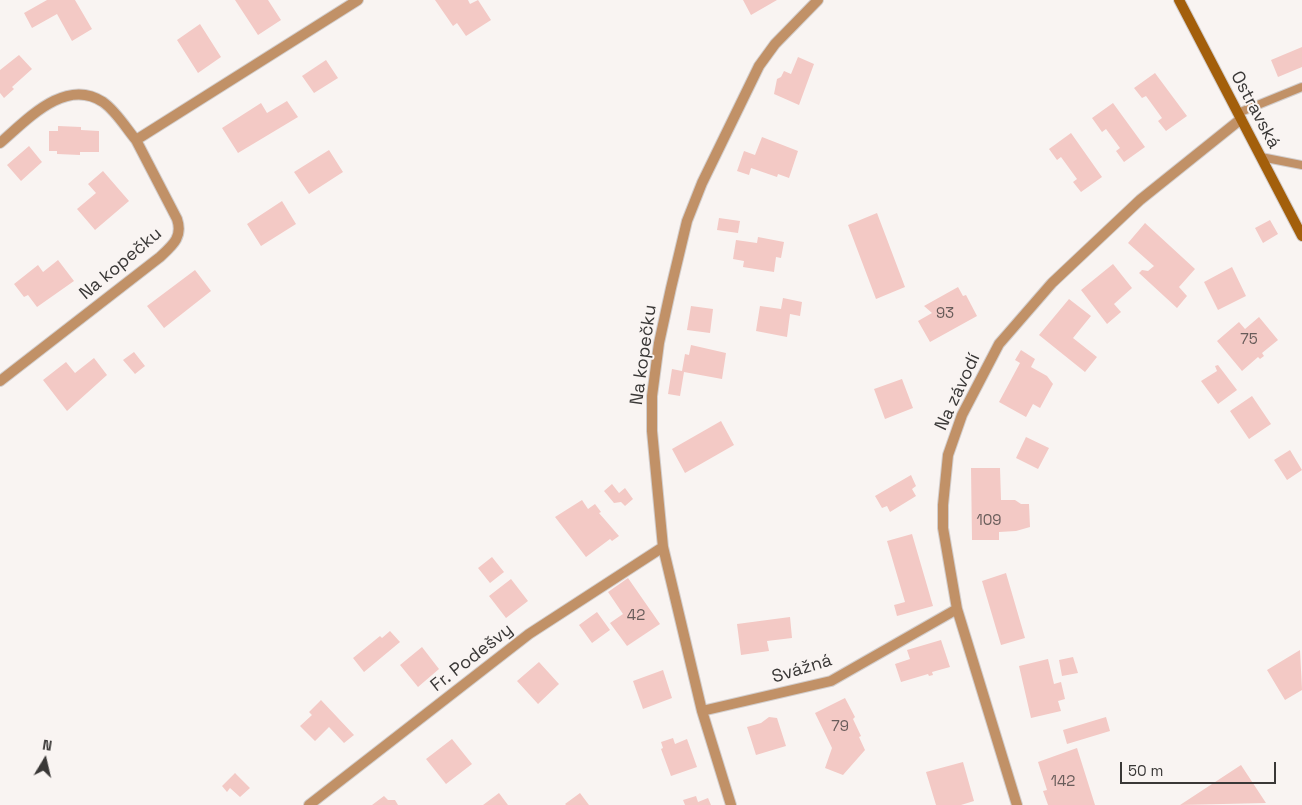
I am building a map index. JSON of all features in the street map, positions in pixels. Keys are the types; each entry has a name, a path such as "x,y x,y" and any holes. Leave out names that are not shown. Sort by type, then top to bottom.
{"street":[{"path":"136,140 358,0"},
{"name":"Na kopečku","path":"731,805 702,712 663,547 652,431 652,396 659,343 687,221 702,183 759,66 775,44 818,0"},
{"name":"Ostravská","path":"1178,0 1302,236"},
{"name":"Na kopečku","path":"0,143 49,103 62,96 84,95 104,102 136,140 177,218 179,230 175,243 160,257 0,381"},
{"name":"Na závodí","path":"1017,805 957,609 943,528 942,505 948,455 962,415 1000,344 1052,282 1140,200 1240,116"},
{"name":"Fr. Podešvy","path":"310,805 528,634 663,547"},
{"name":"Svážná","path":"702,712 831,681 957,609"}],"lane":[{"path":"1240,116 1302,87"},
{"path":"1261,156 1302,165"}],"building":[{"path":"47,0 75,0 92,29 72,41 57,14 32,28 24,13"},
{"path":"235,0 268,0 281,20 258,35"},
{"path":"435,0 468,0 470,4 478,0 491,20 466,36 457,23 453,26"},
{"path":"743,0 777,0 751,15"},
{"path":"200,24 221,57 198,73 177,40"},
{"path":"1302,47 1302,67 1278,77 1271,60"},
{"path":"19,55 32,69 12,87 14,89 4,98 0,93 0,70"},
{"path":"798,57 814,64 799,105 774,94 777,79 781,77 784,71 791,74"},
{"path":"326,60 338,78 314,93 302,76"},
{"path":"1155,73 1187,116 1166,131 1158,121 1162,118 1146,96 1142,98 1134,88"},
{"path":"287,101 298,117 238,153 222,128 261,103 267,113"},
{"path":"1113,103 1145,147 1124,162 1116,151 1120,148 1106,129 1102,132 1092,118"},
{"path":"58,126 81,127 81,130 99,131 99,152 80,152 80,155 57,154 57,151 49,151 49,131 58,131"},
{"path":"1071,133 1102,177 1081,192 1073,182 1077,179 1061,157 1057,160 1049,149"},
{"path":"762,137 798,151 789,178 778,174 777,177 751,168 749,175 737,171 744,151 755,155"},
{"path":"29,146 42,162 21,181 7,165"},
{"path":"329,150 343,172 309,194 294,172"},
{"path":"103,171 129,201 95,230 77,209 96,193 88,184"},
{"path":"282,201 296,224 261,246 247,224"},
{"path":"877,213 905,287 876,299 848,225"},
{"path":"719,218 740,221 738,233 717,230"},
{"path":"1270,220 1278,234 1263,243 1255,228"},
{"path":"1145,223 1195,269 1179,287 1187,296 1177,308 1139,273 1142,270 1148,271 1154,266 1128,243"},
{"path":"758,237 784,242 781,258 776,257 774,272 743,267 744,261 733,259 736,240 757,243"},
{"path":"58,260 74,281 37,307 28,295 24,297 14,284 38,265 43,272"},
{"path":"1113,264 1132,288 1114,304 1121,312 1107,324 1081,290"},
{"path":"1232,267 1246,296 1218,310 1204,282"},
{"path":"195,270 211,291 164,328 147,306"},
{"path":"958,287 963,296 966,295 977,316 930,342 918,321 932,313 924,306"},
{"path":"783,298 802,302 800,316 790,314 787,337 756,331 760,306 781,309"},
{"path":"1069,299 1091,316 1073,338 1097,357 1085,372 1039,335"},
{"path":"691,306 713,309 710,333 687,330"},
{"path":"1259,317 1278,340 1262,353 1264,356 1260,359 1258,357 1242,371 1217,341 1239,322 1245,329"},
{"path":"691,345 726,353 722,379 684,372 680,396 668,394 672,369 682,371 685,354 689,355"},
{"path":"1021,350 1035,359 1031,367 1047,376 1053,384 1040,408 1033,404 1026,417 999,402 1020,363 1015,360"},
{"path":"134,352 145,366 135,374 123,360"},
{"path":"94,358 107,375 67,411 43,380 66,362 75,373"},
{"path":"1218,365 1237,390 1218,404 1201,381 1217,371 1215,366"},
{"path":"902,379 913,408 885,419 874,389"},
{"path":"1252,396 1271,424 1249,439 1230,411"},
{"path":"721,421 734,445 685,473 672,449"},
{"path":"1026,437 1049,448 1038,469 1016,458"},
{"path":"1290,450 1302,470 1287,480 1274,460"},
{"path":"971,468 1000,468 1001,500 1015,500 1021,504 1029,504 1030,527 1016,531 999,532 999,540 972,540"},
{"path":"911,475 916,486 912,489 916,496 890,512 887,506 882,508 875,496"},
{"path":"612,484 619,493 625,488 633,499 625,506 621,502 614,503 604,491"},
{"path":"582,500 588,509 595,504 601,512 599,513 619,536 612,541 610,539 586,557 555,517"},
{"path":"912,534 933,606 897,616 894,605 905,602 887,541"},
{"path":"492,557 504,572 490,583 478,568"},
{"path":"1006,573 1025,638 1001,645 982,581"},
{"path":"628,578 660,624 627,646 610,623 623,614 608,592"},
{"path":"511,579 528,601 506,618 489,596"},
{"path":"597,612 610,630 592,643 579,625"},
{"path":"790,617 792,638 767,641 769,651 741,655 737,624"},
{"path":"390,631 400,642 364,672 353,658 380,636 382,638"},
{"path":"941,640 950,667 932,672 933,675 929,676 928,674 901,682 895,664 910,659 907,650"},
{"path":"422,647 439,669 418,687 400,665"},
{"path":"1300,650 1302,690 1285,700 1267,670"},
{"path":"1073,657 1078,673 1062,676 1059,660"},
{"path":"1048,659 1054,684 1061,682 1065,699 1058,701 1061,711 1031,718 1019,666"},
{"path":"539,662 559,684 538,704 517,681"},
{"path":"663,670 672,698 643,709 633,681"},
{"path":"845,698 855,717 853,719 865,750 843,775 825,768 832,748 815,713"},
{"path":"321,700 354,735 344,743 329,727 315,741 300,726 312,715 309,712"},
{"path":"769,717 777,718 786,746 756,755 747,727 761,723"},
{"path":"1106,717 1110,731 1067,744 1063,730"},
{"path":"673,738 675,744 687,739 697,767 671,776 661,749 663,748 661,742"},
{"path":"452,739 472,764 446,784 426,759"},
{"path":"1077,748 1095,805 1048,805 1043,791 1047,790 1038,762"},
{"path":"963,762 974,801 961,805 936,805 926,772"},
{"path":"1241,765 1266,803 1180,805"},
{"path":"235,773 250,788 240,797 230,788 227,792 222,786"},
{"path":"499,793 508,805 483,805"},
{"path":"580,793 589,805 565,804"},
{"path":"384,796 388,800 395,800 398,805 372,805"},
{"path":"696,796 698,802 708,798 711,805 685,805 683,800"}]}
